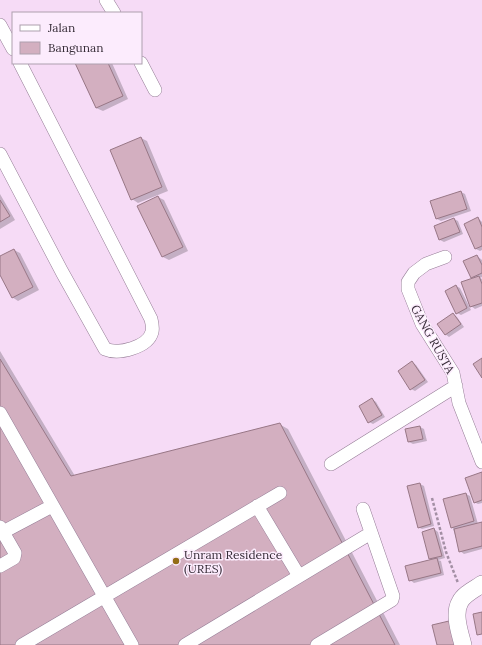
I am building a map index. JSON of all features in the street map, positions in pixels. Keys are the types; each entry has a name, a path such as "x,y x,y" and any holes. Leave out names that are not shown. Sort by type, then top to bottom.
{"street":[{"path":"106,0 113,12"},
{"path":"0,25 12,47"},
{"path":"0,154 62,272 105,349 111,352 123,352 149,338 153,331 151,319 21,64"},
{"path":"142,64 155,90"},
{"name":"GANG RUSTA","path":"445,257 426,264 417,270 411,277 408,285 409,293 422,324 450,368 456,386 459,403 482,462"},
{"path":"331,464 456,386"},
{"path":"0,413 132,645"},
{"path":"22,645 280,493"},
{"path":"0,566 15,555 1,530 52,506"},
{"path":"257,506 299,576"},
{"path":"318,645 392,600 393,596 363,509"},
{"path":"185,645 371,533"},
{"path":"463,645 458,614 460,602 482,584"}],"path":[{"path":"432,498 451,567 466,596"}],"building":[{"path":"75,64 108,64 123,96 96,108"},
{"path":"141,137 162,187 131,200 110,150"},
{"path":"461,191 467,209 436,219 430,201"},
{"path":"158,196 183,247 162,257 137,206"},
{"path":"0,200 10,216 0,222"},
{"path":"478,217 482,227 482,246 475,249 464,224"},
{"path":"454,218 460,232 439,240 434,226"},
{"path":"14,249 33,287 12,298 0,275 0,256"},
{"path":"477,255 482,265 482,273 471,278 463,261"},
{"path":"479,276 482,284 482,303 470,307 461,282"},
{"path":"456,285 467,308 456,314 445,291"},
{"path":"453,313 461,324 445,335 437,324"},
{"path":"482,358 482,378 473,364"},
{"name":"Unram Residence (URES)","path":"0,359 71,476 280,423 395,645 0,645"},
{"path":"412,361 425,380 410,390 398,371"},
{"path":"372,398 382,415 368,423 359,406"},
{"path":"420,426 423,439 408,442 405,429"},
{"path":"482,472 482,500 474,503 465,478"},
{"path":"420,483 431,524 418,528 407,486"},
{"path":"466,493 474,521 451,528 443,499"},
{"path":"482,522 482,546 459,552 454,529"},
{"path":"434,528 442,556 429,559 422,532"},
{"path":"437,558 441,573 409,581 405,566"},
{"path":"482,612 482,634 477,635 473,614"},
{"path":"449,621 455,645 437,645 432,625"}],"place":[{"name":"Unram Residence (URES)","path":"176,561"}]}
